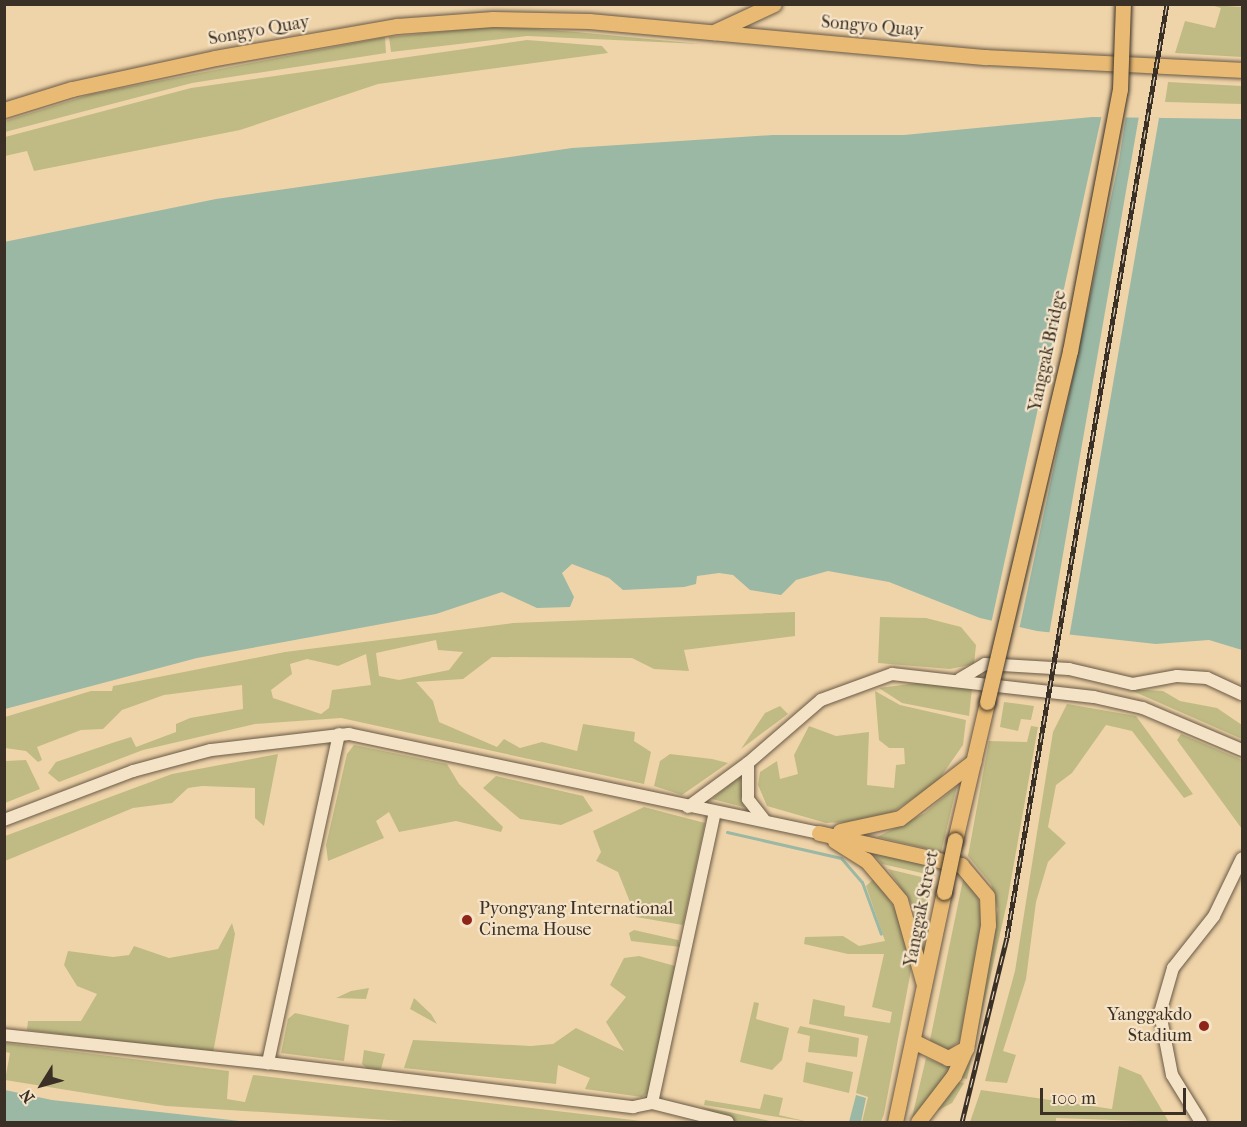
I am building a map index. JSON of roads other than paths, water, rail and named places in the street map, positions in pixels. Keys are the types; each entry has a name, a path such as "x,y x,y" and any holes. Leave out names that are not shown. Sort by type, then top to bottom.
{"main road":[{"path":"714,32 774,4"},
{"name":"Yanggak Bridge","path":"987,702 1070,351 1120,89 1123,4"},
{"name":"Songyo Quay","path":"4,110 72,89 215,58 397,26 493,19 714,32 986,57 1242,70"},
{"name":"Yanggak Street","path":"895,1122 987,702"},
{"path":"819,833 864,830 900,818 974,761"},
{"path":"819,833 866,860 900,900 925,992"},
{"path":"819,833 945,859 961,865 980,882 990,909 966,1048 954,1075 918,1122"},
{"path":"913,1041 948,1058 966,1048"}],"street":[{"path":"960,679 985,664 1069,669 1125,684 1178,676 1207,678 1242,694"},
{"path":"688,807 748,763 820,700 844,687 892,674 960,679 1143,708 1242,750"},
{"path":"268,1063 339,734"},
{"path":"4,820 179,758 275,739 339,734 688,807 765,820 819,833"},
{"path":"748,763 748,800 765,820"},
{"path":"652,1103 715,812"},
{"path":"1201,1122 1172,1075 1160,1013 1173,968 1214,916 1242,858"},
{"path":"4,1035 268,1063 633,1107 652,1103 728,1122"}],"waterway":[{"path":"727,832 841,858 862,882 881,934"}],"railway":[{"path":"962,1122 1007,937 1167,4"}],"place":[{"name":"Pyongyang International Cinema House","path":"467,920"},
{"name":"Yanggakdo Stadium","path":"1204,1026"}]}
